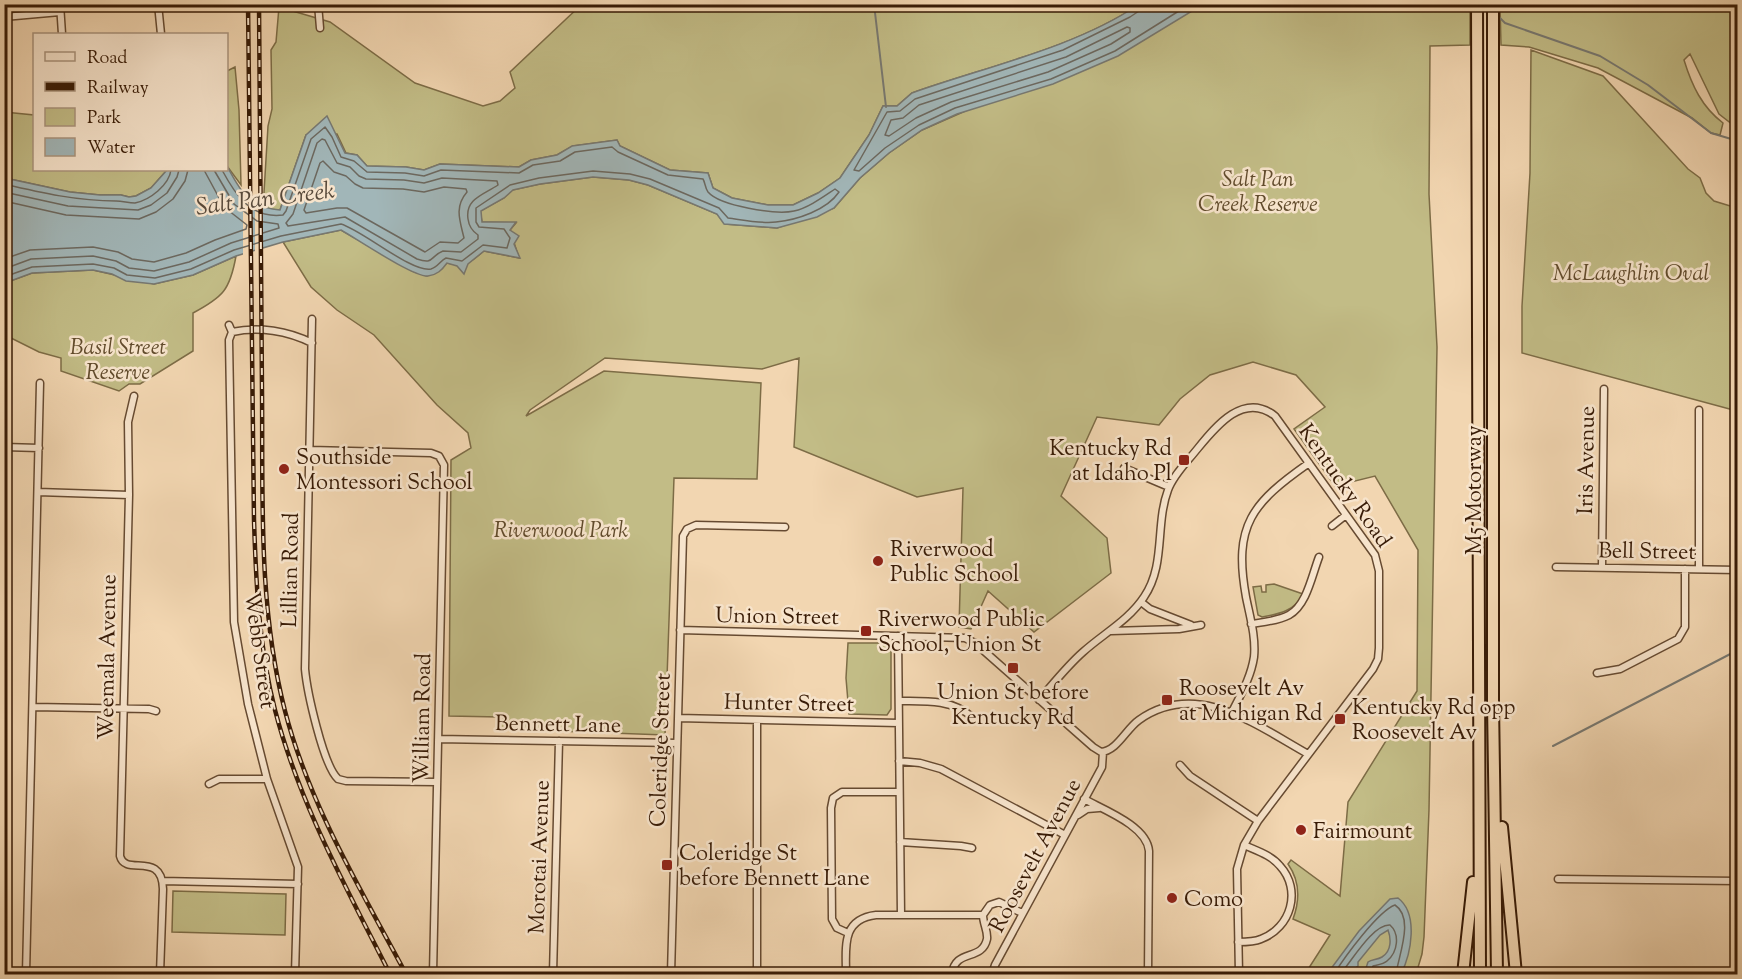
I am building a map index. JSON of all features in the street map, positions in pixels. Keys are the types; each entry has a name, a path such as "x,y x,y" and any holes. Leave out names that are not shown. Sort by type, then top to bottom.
{"highway":[{"name":"M5 Motorway","path":"1477,4 1480,975"},
{"name":"M5 Motorway","path":"1493,4 1494,743 1497,975"},
{"path":"1494,743 1516,975"},
{"path":"1463,975 1473,891 1479,783"}],"street":[{"path":"159,4 161,33"},
{"path":"318,4 320,28"},
{"path":"4,17 60,8 62,33"},
{"name":"Lillian Road","path":"312,319 305,669 316,721 331,770 338,779 437,782"},
{"name":"Webb Street","path":"229,325 232,332 229,340 234,621 248,704 267,778 298,867 295,975"},
{"path":"232,332 284,332 312,343"},
{"path":"26,975 40,383"},
{"name":"Iris Avenue","path":"1602,567 1604,389"},
{"name":"Weemala Avenue","path":"134,396 128,422 129,495 121,860 125,864 153,867 158,871 162,881"},
{"name":"Kentucky Road","path":"1040,700 1077,658 1141,602 1150,588 1157,569 1165,503 1169,487 1178,472 1216,428 1237,411 1249,407 1263,409 1275,416 1375,555 1379,566 1379,654 1373,669 1258,821 1244,845 1237,869 1239,975"},
{"path":"1699,410 1699,569"},
{"path":"4,447 39,448"},
{"name":"William Road","path":"310,450 431,453 436,454 445,468 433,975"},
{"path":"1232,712 1247,682 1254,648 1242,571 1248,523 1258,506 1273,489 1309,463"},
{"path":"1124,468 1169,487"},
{"path":"38,492 129,495"},
{"path":"1332,526 1346,515"},
{"name":"Coleridge Street","path":"671,975 684,532 696,525 785,527"},
{"path":"1251,624 1280,619 1292,613 1304,596 1319,557"},
{"name":"Bell Street","path":"1556,567 1737,570"},
{"path":"1597,673 1620,669 1678,639 1685,627 1685,569"},
{"path":"1141,602 1150,609 1191,625"},
{"path":"1110,631 1201,625"},
{"name":"Union Street","path":"680,630 960,637 970,640 1093,747 1103,752"},
{"path":"898,636 901,915"},
{"path":"899,701 943,703 961,709 972,717"},
{"path":"1103,752 1111,749 1140,719 1153,712 1168,706 1199,704 1216,706 1232,712 1308,754"},
{"path":"33,707 123,708 156,711"},
{"name":"Hunter Street","path":"678,718 899,723"},
{"path":"757,975 758,720"},
{"name":"Bennett Lane","path":"438,739 677,743"},
{"name":"Morotai Avenue","path":"553,975 559,741"},
{"name":"Roosevelt Avenue","path":"992,975 1022,912 1102,767 1103,752"},
{"path":"899,761 920,763 941,769 1065,835"},
{"path":"1180,765 1190,776 1258,821"},
{"path":"209,784 219,779 267,778"},
{"path":"848,933 837,928 832,919 831,808 833,798 842,792 900,792"},
{"path":"1084,799 1140,831 1147,840 1149,850 1148,975"},
{"path":"1074,819 1087,809 1100,807"},
{"path":"900,842 972,848"},
{"path":"1238,942 1259,940 1276,931 1288,915 1292,899 1288,878 1280,865 1271,857 1244,845"},
{"path":"1558,879 1737,881"},
{"path":"160,975 162,881 298,884"},
{"path":"952,975 959,959 979,952 983,948 987,933 983,915 987,908 999,902 1022,912"},
{"path":"846,975 848,933 857,922 866,917 983,915"}],"green space":[{"path":"581,5 1138,5 1113,20 1058,45 912,93 897,106 883,106 869,135 840,178 818,193 793,205 768,205 732,198 713,188 708,173 670,170 620,146 617,140 573,146 557,155 531,160 519,167 440,164 424,170 367,166 357,155 346,153 337,134 306,135 280,210 263,209 268,126 272,109 271,50 276,42 279,7 330,22 415,83 483,106 500,101 515,88 510,72"},
{"path":"1202,5 1470,5 1470,45 1430,46 1429,194 1437,347 1429,810 1424,937 1416,974 1305,974 1330,935 1293,919 1298,891 1295,877 1288,864 1291,860 1340,896 1348,802 1417,691 1418,550 1375,476 1335,486 1294,429 1325,407 1296,375 1253,362 1210,375 1180,399 1159,425 1097,417 1061,496 1107,538 1111,573 1034,632 988,591 971,629 959,627 963,488 917,497 794,447 799,358 762,369 605,358 530,410 526,416 604,371 761,383 757,479 674,478 665,735 500,729 500,717 449,716 451,460 471,448 468,433 437,405 374,335 337,310 311,287 283,242 341,230 412,271 427,276 447,263 459,265 467,263 484,251 519,258 510,230 516,223 482,222 480,211 504,198 512,190 593,177 629,180 648,185 717,214 725,224 777,228 834,208 860,178 889,153 922,130 1180,17"},
{"path":"1500,5 1737,5 1737,128 1719,114 1690,54 1684,60 1687,70 1704,103 1723,123 1720,135 1711,133 1692,118 1598,68 1529,47 1501,45"},
{"name":"McLaughlin Oval","path":"1531,50 1603,76 1688,169 1700,178 1706,193 1714,201 1737,208 1737,411 1522,353 1522,306 1530,173"},
{"path":"235,67 239,110 241,185 228,167 228,70"},
{"path":"4,112 33,115 33,171 166,171 151,188 129,197 70,192 5,178"},
{"name":"Basil Street Reserve","path":"236,256 231,277 224,291 212,302 193,313 193,351 140,384 129,384 119,391 61,371 61,358 39,352 5,335 5,283 32,273 93,270 154,284 193,275"},
{"path":"1274,584 1303,594 1291,608 1262,617 1258,615 1253,587 1261,586 1262,592 1266,592 1266,585"},
{"path":"848,643 887,643 891,648 891,709 887,715 849,714 846,678"},
{"path":"173,891 286,894 285,935 172,932"}],"water":[{"path":"1138,5 1202,5 1118,56 1053,84 957,114 922,130 889,153 860,178 834,208 817,217 777,228 724,224 717,214 648,185 629,180 593,177 513,190 481,211 482,222 516,222 510,230 519,236 514,244 520,258 484,251 468,264 464,274 457,266 447,263 434,275 421,275 341,230 283,242 236,256 193,275 154,284 126,281 112,274 93,270 32,273 5,283 5,178 70,192 129,197 151,188 166,171 228,171 228,168 241,191 253,202 260,206 280,210 306,135 327,116 345,153 357,155 367,166 424,170 440,164 519,167 531,160 557,155 572,146 617,140 620,146 670,170 708,173 713,188 732,198 768,205 793,205 818,193 840,178 869,135 883,106 897,106 912,93 1058,45 1113,20"},
{"path":"1398,898 1405,905 1411,924 1408,956 1401,974 1364,974 1368,962 1382,957 1388,951 1390,940 1388,930 1380,935 1358,962 1358,966 1348,974 1327,974 1359,931 1390,899"}],"pier":[{"path":"243,189 252,197 253,254 243,257"},
{"path":"255,199 263,205 263,251 255,253"}],"waterway":[{"path":"874,4 886,107"},
{"path":"1498,16 1505,23 1600,56 1648,85 1711,133 1738,141"},
{"path":"1553,746 1738,650"}],"railway":[{"path":"248,4 254,520 257,592 265,663 275,710 297,779 325,845 390,974"},
{"path":"259,4 264,552 266,592 276,672 295,746 322,813 406,974"}],"place":[{"name":"Kentucky Rd at Idaho Pl","path":"1184,460"},
{"name":"Southside Montessori School","path":"284,469"},
{"name":"Riverwood Public School","path":"878,561"},
{"name":"Riverwood Public School, Union St","path":"866,631"},
{"name":"Union St before Kentucky Rd","path":"1013,668"},
{"name":"Roosevelt Av at Michigan Rd","path":"1167,700"},
{"name":"Kentucky Rd opp Roosevelt Av","path":"1340,719"},
{"name":"Fairmount","path":"1301,830"},
{"name":"Coleridge St before Bennett Lane","path":"667,865"},
{"name":"Como","path":"1172,898"}],"park label":[{"name":"Salt Pan Creek Reserve","path":"1258,190"},
{"name":"Riverwood Park","path":"561,529"}],"water label":[{"name":"Salt Pan Creek","path":"265,198"}]}
